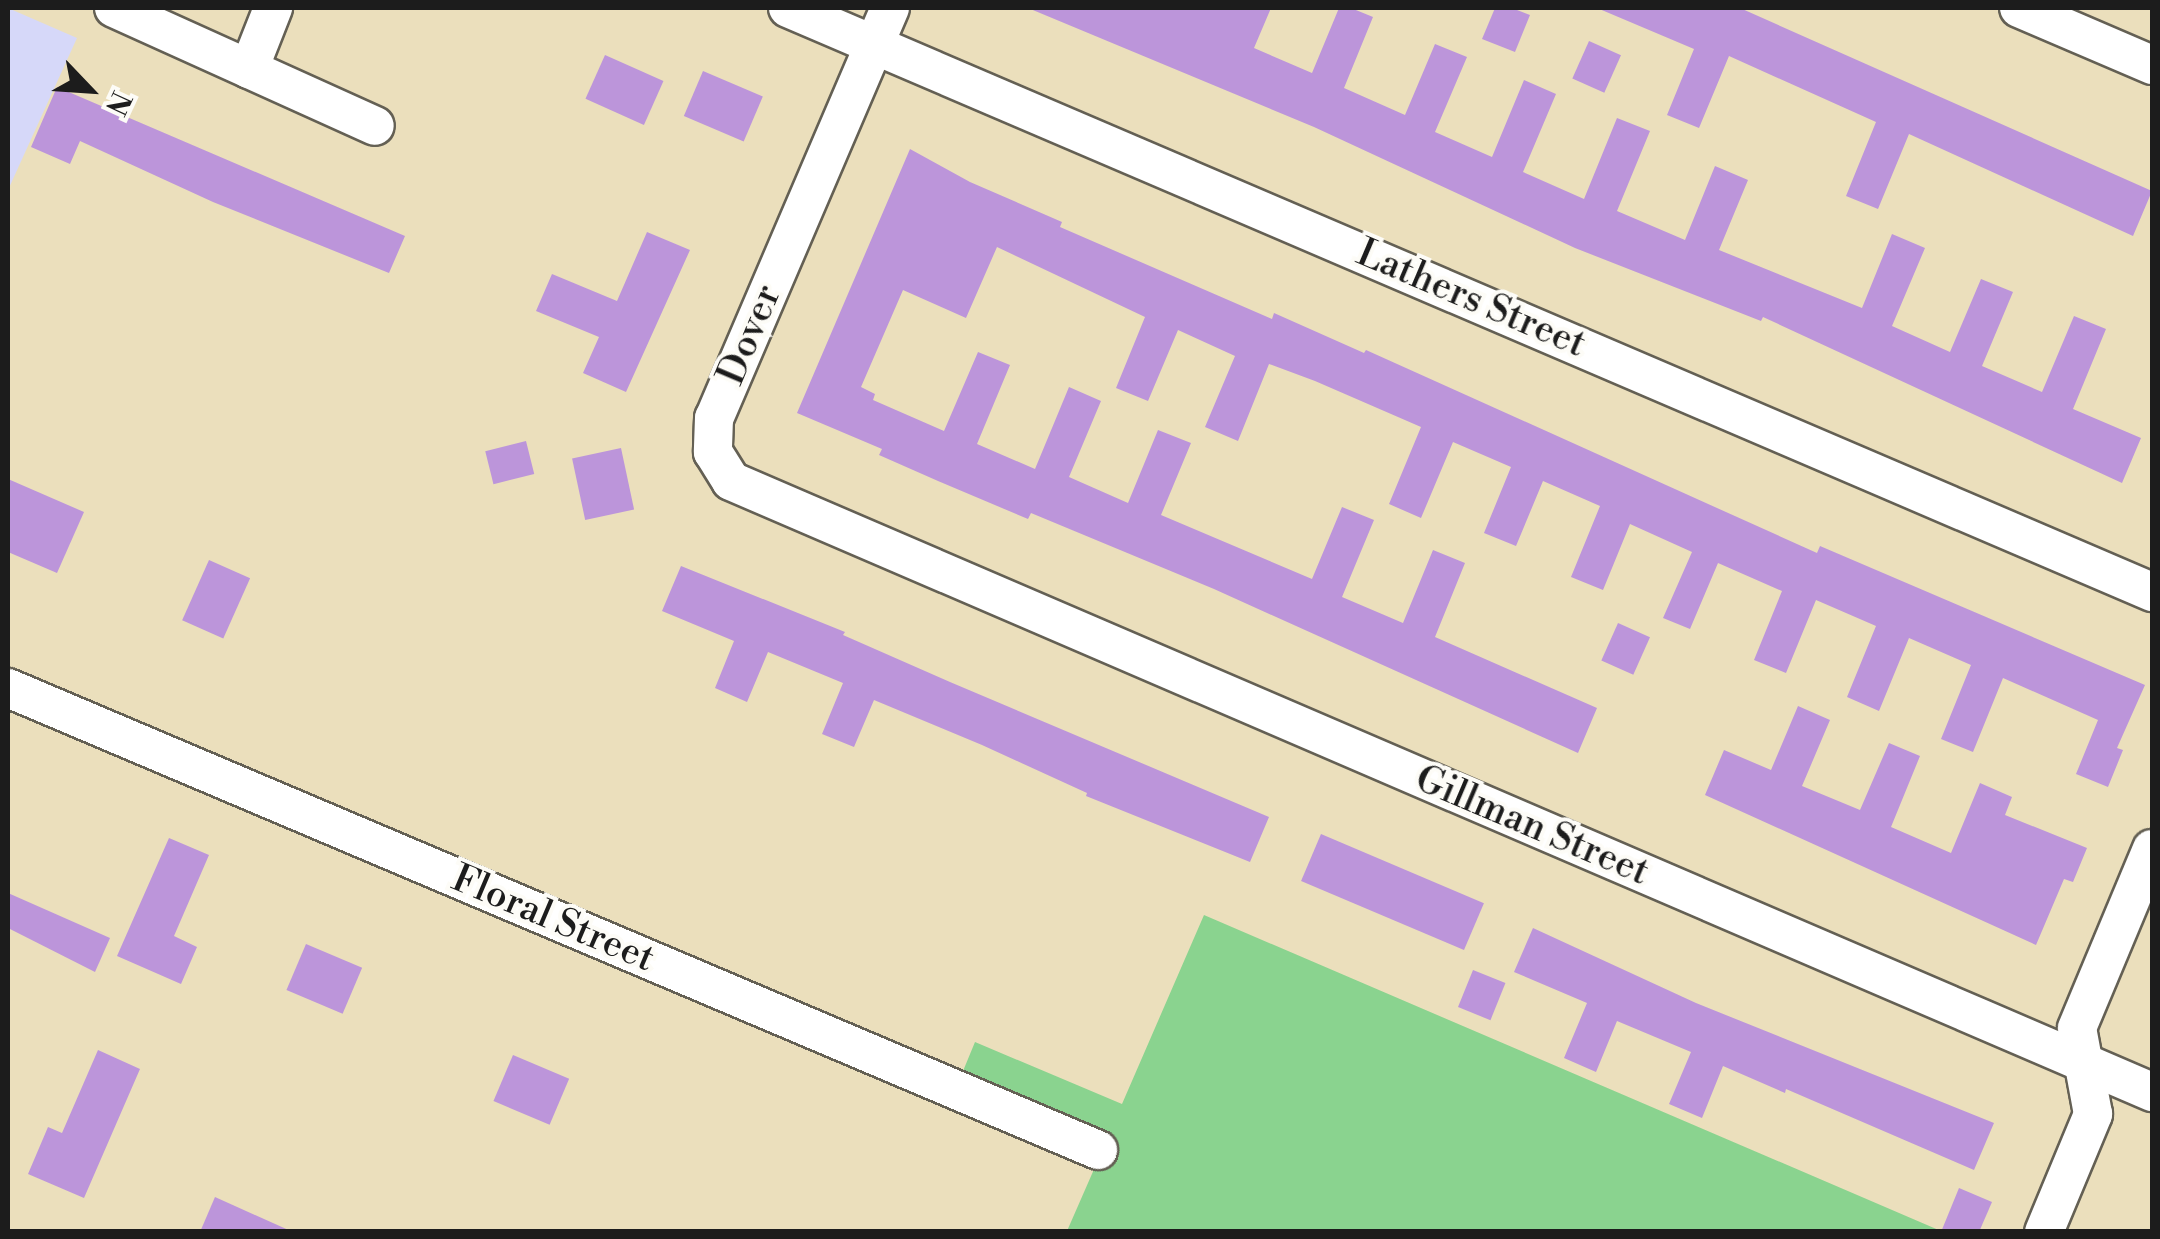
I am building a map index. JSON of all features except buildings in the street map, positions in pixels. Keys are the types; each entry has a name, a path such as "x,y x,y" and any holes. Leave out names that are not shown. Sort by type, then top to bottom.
{"street":[{"path":"114,8 375,126"},
{"path":"249,69 273,8"},
{"name":"Lathers Street","path":"788,8 2152,592"},
{"name":"Dover","path":"890,8 714,418 713,452 721,470 744,488 911,560"},
{"path":"2019,8 2152,65"},
{"name":"Gillman Street","path":"911,560 2152,1092"},
{"name":"Floral Street","path":"8,688 1098,1150"},
{"path":"2044,1232 2093,1114 2077,1028 2152,849"}],"shaded area":[{"path":"8,8 77,38 8,190"}],"green space":[{"path":"1204,915 1941,1231 1067,1231 1102,1151 956,1088 975,1042 1122,1104"}]}
